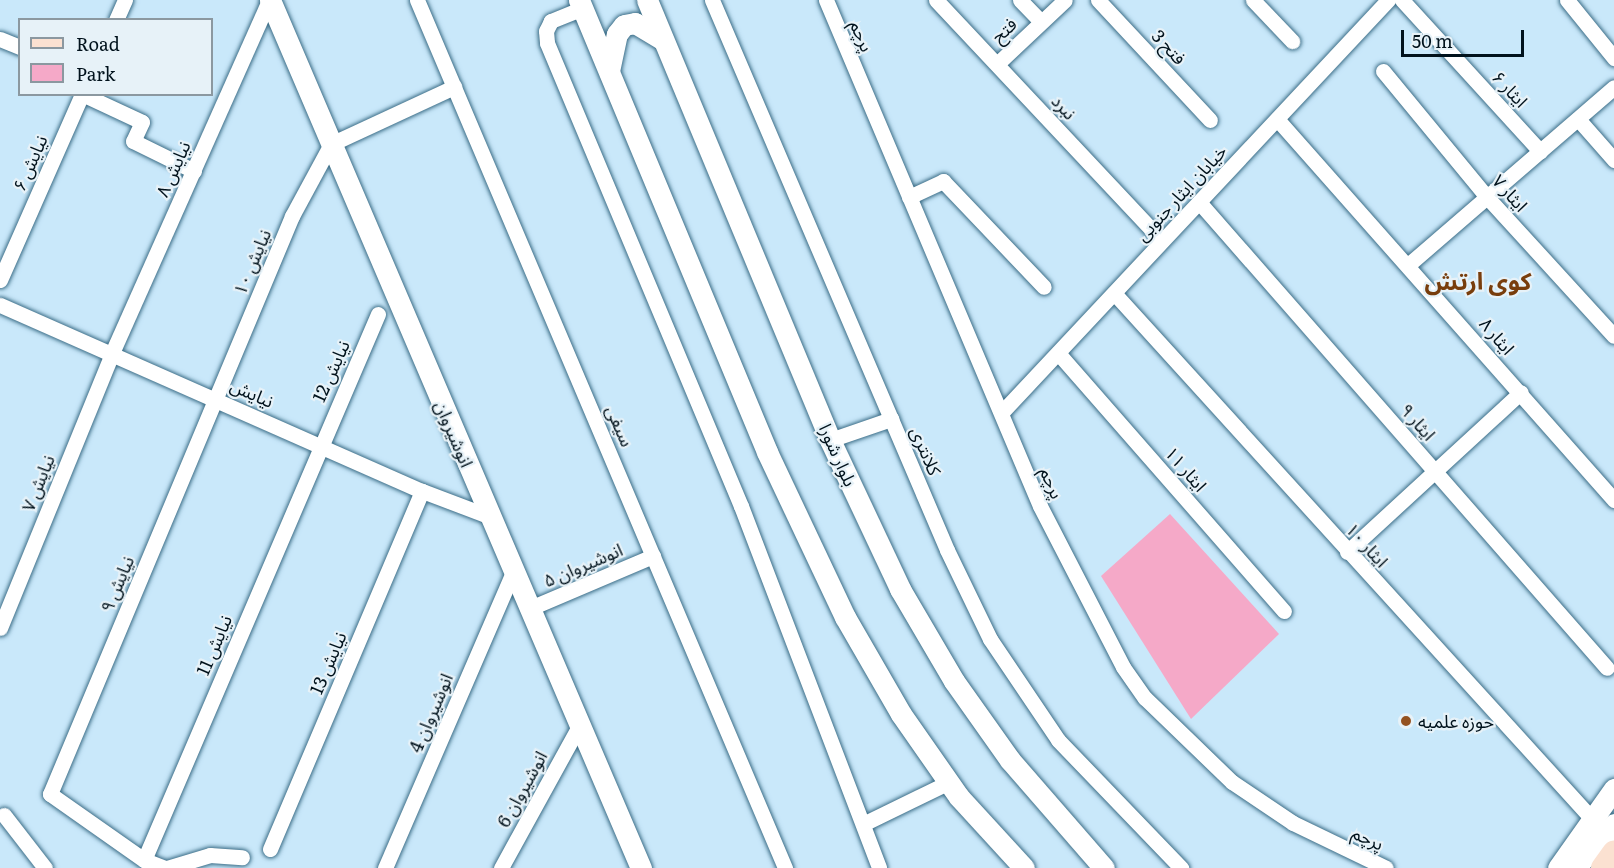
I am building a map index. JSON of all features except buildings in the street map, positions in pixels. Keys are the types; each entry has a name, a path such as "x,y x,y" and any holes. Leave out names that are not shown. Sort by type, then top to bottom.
{"main road":[{"name":"انوشیروان","path":"269,0 578,728 640,868"},
{"name":"بلوار شورا","path":"647,0 830,440 900,590 954,681 1010,760 1104,868"},
{"path":"581,4 767,452 845,617 900,714 949,782 1024,868"},
{"path":"609,71 617,34 624,25 635,23 663,40"},
{"path":"1575,868 1604,823 1614,789"},
{"path":"1558,868 1604,823"},
{"path":"1603,868 1614,853"}],"street":[{"path":"117,18 125,0"},
{"name":"نیایش ۸","path":"112,353 269,0"},
{"name":"سیفی","path":"417,0 785,868"},
{"name":"کلانتری","path":"712,0 891,419 990,639 1058,740 1181,868"},
{"name":"پرچم","path":"825,0 1040,506 1095,617 1145,698 1232,782 1293,823 1386,868"},
{"name":"نبرد","path":"936,0 1162,241"},
{"path":"1020,0 1041,22"},
{"name":"فتح","path":"997,64 1065,0"},
{"name":"فتح 3","path":"1098,0 1210,120"},
{"path":"1253,0 1292,41"},
{"name":"خیابان ایثار جنوبی","path":"1002,412 1388,0"},
{"name":"ایثار ۶","path":"1402,0 1540,151"},
{"path":"1567,0 1614,57"},
{"path":"581,4 551,21 546,31 546,43 741,506 879,868"},
{"path":"0,39 18,46"},
{"name":"ایثار ۷","path":"1383,70 1486,197 1614,336"},
{"path":"331,144 454,87"},
{"path":"1408,265 1614,87"},
{"name":"نیایش ۶","path":"0,280 81,96"},
{"path":"86,96 142,122 133,141 194,171"},
{"path":"1578,118 1614,160"},
{"name":"ایثار ۸","path":"1277,119 1521,392 1614,500"},
{"name":"نیایش ۱۰","path":"216,399 292,216 331,144"},
{"path":"909,197 943,181 1044,287"},
{"name":"ایثار ۹","path":"1199,202 1607,668"},
{"name":"ایثار ۱۰","path":"1114,293 1347,552 1604,823"},
{"name":"نیایش","path":"0,304 319,444 422,492 488,516"},
{"name":"نیایش 12","path":"319,444 378,314"},
{"name":"نیایش ۷","path":"0,628 112,353"},
{"name":"ایثار ۱۱","path":"1058,353 1284,611"},
{"path":"1347,552 1521,392"},
{"name":"نیایش ۹","path":"144,860 50,794 216,399"},
{"path":"830,440 891,419"},
{"name":"نیایش 11","path":"144,860 319,444"},
{"name":"نیایش 13","path":"270,849 422,492"},
{"name":"انوشیروان ۵","path":"528,609 653,556"},
{"name":"انوشیروان 4","path":"385,868 513,574"},
{"name":"انوشیروان 6","path":"501,868 578,728"},
{"path":"863,824 949,782"},
{"path":"4,815 45,868"},
{"path":"144,860 166,868 210,855 242,857"}],"green space":[{"path":"1170,514 1279,634 1191,719 1101,576"}],"place":[{"name":"حوزه علمیه","path":"1406,721"}],"district":[{"name":"کوی ارتش","path":"1478,280"}]}
